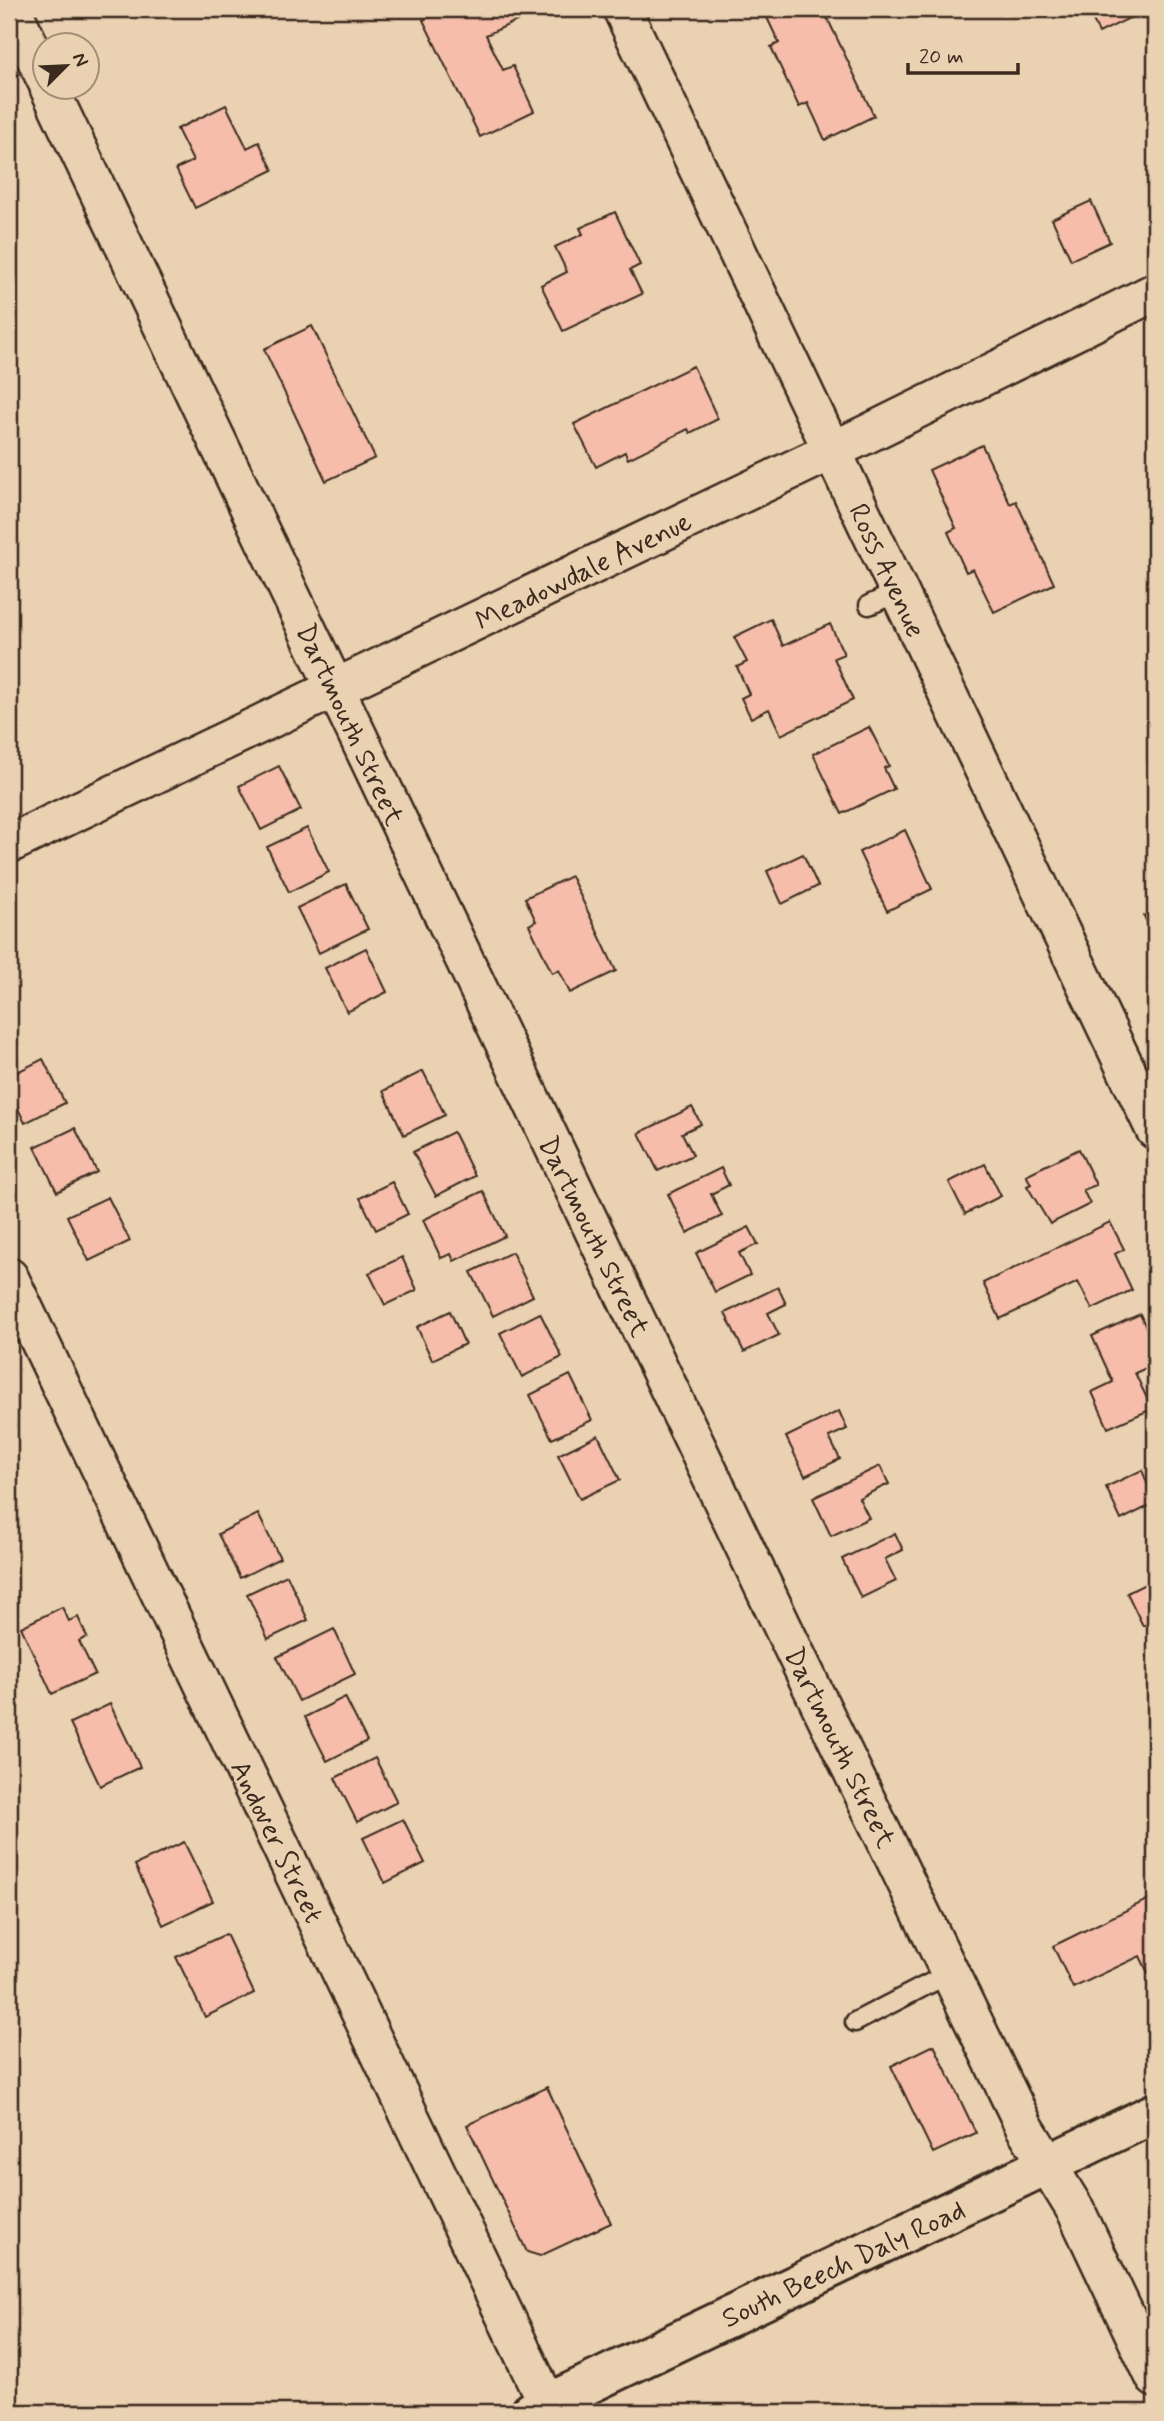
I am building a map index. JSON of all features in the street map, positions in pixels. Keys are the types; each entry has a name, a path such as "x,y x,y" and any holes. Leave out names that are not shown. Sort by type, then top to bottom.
{"main road":[{"name":"South Beech Daly Road","path":"542,2410 1155,2113"}],"street":[{"path":"12,9 32,51"},
{"name":"Ross Avenue","path":"622,9 833,450 883,599 1155,1130"},
{"name":"Dartmouth Street","path":"56,102 950,1973 1024,2126 1076,2211 1155,2378"},
{"name":"Meadowdale Avenue","path":"9,844 833,450 1155,292"},
{"name":"Andover Street","path":"9,1277 542,2410"}],"lane":[{"path":"855,2022 950,1973"}],"building":[{"path":"445,9 516,9 521,19 486,35 503,70 513,66 534,111 480,137 423,20"},
{"path":"763,9 823,9 874,116 825,140 808,103 799,107 771,47 779,43"},
{"path":"1088,9 1145,9 1146,10 1099,33"},
{"path":"226,105 247,148 259,142 273,170 195,208 176,169 193,161 177,129"},
{"path":"1091,201 1110,242 1071,260 1052,219"},
{"path":"615,212 640,265 630,270 642,294 563,331 541,285 567,272 555,247 583,234 580,228"},
{"path":"312,326 375,458 326,481 264,349"},
{"path":"693,366 718,419 690,433 688,429 628,459 625,452 596,467 574,424"},
{"path":"982,445 1010,504 1016,501 1054,584 994,612 973,569 966,572 948,532 956,528 929,470"},
{"path":"771,619 783,646 830,624 844,654 834,658 853,700 781,735 769,709 751,718 741,698 749,694 737,667 747,662 734,637"},
{"path":"869,727 889,766 884,768 894,789 842,814 813,754"},
{"path":"279,766 301,810 261,830 239,786"},
{"path":"307,828 329,872 289,892 267,847"},
{"path":"905,830 932,889 887,911 859,852"},
{"path":"803,854 818,886 782,904 767,871"},
{"path":"571,876 616,971 570,993 559,970 552,973 529,925 536,921 525,898"},
{"path":"346,884 368,929 319,953 297,908"},
{"path":"1155,911 1155,940 1144,916"},
{"path":"366,948 387,992 347,1012 325,968"},
{"path":"43,1059 65,1103 25,1123 9,1090 9,1076"},
{"path":"423,1071 445,1115 404,1135 383,1091"},
{"path":"692,1107 701,1124 682,1133 693,1155 658,1171 639,1133"},
{"path":"75,1128 97,1172 57,1192 35,1147"},
{"path":"453,1132 475,1176 436,1196 413,1152"},
{"path":"1079,1149 1096,1185 1083,1190 1090,1204 1050,1224 1027,1186 1031,1184 1026,1175"},
{"path":"985,1164 1001,1196 965,1214 949,1182"},
{"path":"721,1168 729,1185 711,1194 722,1216 687,1233 668,1194"},
{"path":"392,1182 408,1214 376,1230 360,1198"},
{"path":"483,1191 505,1236 454,1261 451,1254 441,1258 423,1220"},
{"path":"108,1197 130,1241 89,1261 67,1216"},
{"path":"1110,1222 1124,1249 1115,1254 1132,1290 1092,1309 1078,1282 1000,1319 983,1283"},
{"path":"749,1227 758,1244 739,1253 750,1275 715,1292 696,1253"},
{"path":"512,1252 533,1296 493,1316 471,1272"},
{"path":"402,1257 417,1290 385,1305 369,1273"},
{"path":"778,1287 786,1304 768,1313 779,1335 744,1352 725,1313"},
{"path":"450,1311 465,1344 432,1360 417,1327"},
{"path":"540,1313 562,1357 522,1377 500,1333"},
{"path":"1140,1314 1148,1332 1155,1329 1155,1364 1135,1373 1152,1409 1108,1428 1092,1392 1113,1382 1092,1336"},
{"path":"570,1375 592,1420 552,1439 530,1395"},
{"path":"839,1411 847,1429 829,1437 840,1459 805,1476 786,1437"},
{"path":"598,1435 620,1480 580,1499 558,1455"},
{"path":"880,1466 889,1484 859,1498 869,1518 831,1536 813,1498"},
{"path":"1142,1470 1155,1503 1121,1520 1106,1487"},
{"path":"258,1514 280,1558 240,1578 218,1534"},
{"path":"895,1533 903,1550 885,1559 896,1581 861,1598 842,1559"},
{"path":"287,1575 308,1620 268,1639 247,1594"},
{"path":"1155,1579 1155,1620 1143,1626 1127,1593"},
{"path":"62,1607 69,1621 78,1617 87,1637 79,1641 95,1674 52,1694 21,1627"},
{"path":"334,1629 355,1674 299,1701 277,1657"},
{"path":"345,1697 367,1741 327,1761 305,1717"},
{"path":"110,1704 140,1767 100,1786 70,1723"},
{"path":"375,1758 397,1802 357,1822 335,1778"},
{"path":"403,1819 425,1863 385,1883 363,1838"},
{"path":"184,1842 213,1901 163,1925 135,1865"},
{"path":"1155,1896 1155,1969 1148,1973 1140,1956 1073,1988 1053,1946"},
{"path":"226,1934 254,1993 205,2017 176,1957"},
{"path":"934,2045 976,2133 933,2153 891,2066"},
{"path":"547,2087 611,2223 540,2256 527,2252 467,2125"}]}
